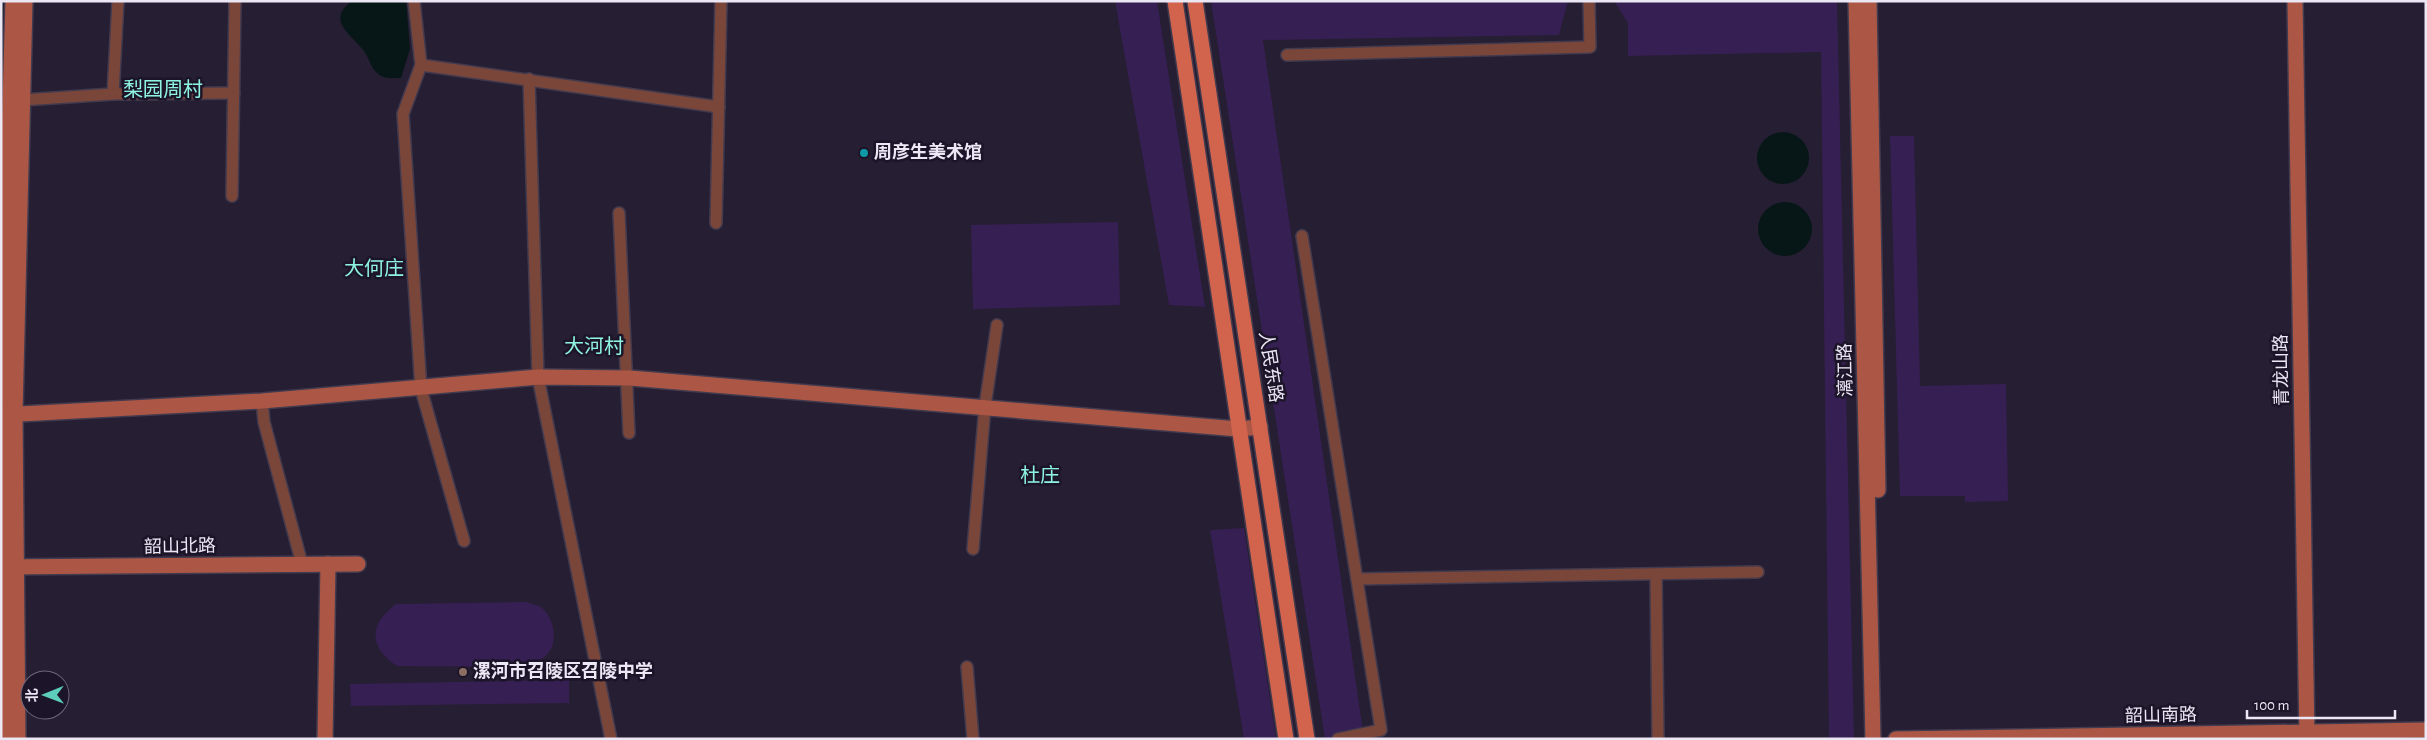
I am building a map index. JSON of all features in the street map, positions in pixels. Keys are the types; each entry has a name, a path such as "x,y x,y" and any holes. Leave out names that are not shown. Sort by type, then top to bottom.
{"main road":[{"path":"1175,1 1286,739"},
{"name":"人民东路","path":"1195,1 1307,739"}],"street":[{"path":"1,402 3,264 13,1"},
{"path":"4,739 7,567 6,413 26,1"},
{"path":"112,94 118,1"},
{"path":"232,196 235,1"},
{"path":"414,1 420,65 403,114 421,389 464,541"},
{"path":"716,223 721,1"},
{"path":"1287,55 1590,47 1590,1"},
{"name":"漓江路","path":"1856,1 1873,739"},
{"name":"漓江路","path":"1869,1 1882,739"},
{"name":"青龙山路","path":"2295,1 2307,735"},
{"path":"420,65 719,107"},
{"path":"529,79 538,377 611,739"},
{"path":"22,100 112,94 234,93"},
{"path":"619,213 630,434"},
{"path":"1302,236 1381,730 1338,739"},
{"path":"973,549 985,406 997,325"},
{"path":"6,413 262,402 538,377 628,378 985,406 1238,429 1260,427"},
{"path":"262,402 264,422 302,564"},
{"path":"325,739 328,564"},
{"name":"韶山北路","path":"7,567 358,564"},
{"path":"7,567 18,739"},
{"path":"1357,579 1758,572"},
{"path":"1656,574 1658,739"},
{"path":"967,667 974,739"},
{"name":"韶山南路","path":"1896,739 2307,735 2426,730"}],"shaded area":[{"path":"352,1 406,1 410,49 401,78 385,78 377,73 364,51 343,27 341,15 344,8"},
{"path":"1115,1 1157,1 1205,307 1169,305"},
{"path":"1211,1 1568,1 1559,35 1263,40 1364,739 1325,739"},
{"path":"1614,1 1837,1 1854,739 1829,739 1821,52 1628,56 1628,23"},
{"path":"1778,132 1788,132 1802,139 1809,153 1809,163 1802,177 1788,184 1778,184 1768,180 1761,173 1757,163 1757,153 1761,143 1768,136"},
{"path":"1890,136 1914,136 1920,386 2006,384 2008,501 1965,502 1965,496 1900,496"},
{"path":"1780,202 1790,202 1800,206 1808,214 1812,229 1808,244 1800,252 1790,256 1780,256 1770,252 1762,244 1758,234 1758,224 1762,214 1770,206"},
{"path":"1118,222 1120,305 973,309 971,225"},
{"path":"1244,528 1276,739 1244,739 1210,530"},
{"path":"527,602 540,607 546,612 552,623 554,635 552,647 547,655 525,667 397,666 381,651 377,643 377,627 381,619 396,604"},
{"path":"569,680 569,703 351,706 350,684"}],"place":[{"name":"周彦生美术馆","path":"864,153"},
{"name":"漯河市召陵区召陵中学","path":"463,672"}],"district":[{"name":"梨园周村","path":"163,90"},
{"name":"大何庄","path":"374,269"},
{"name":"大河村","path":"594,347"},
{"name":"杜庄","path":"1040,476"}]}
